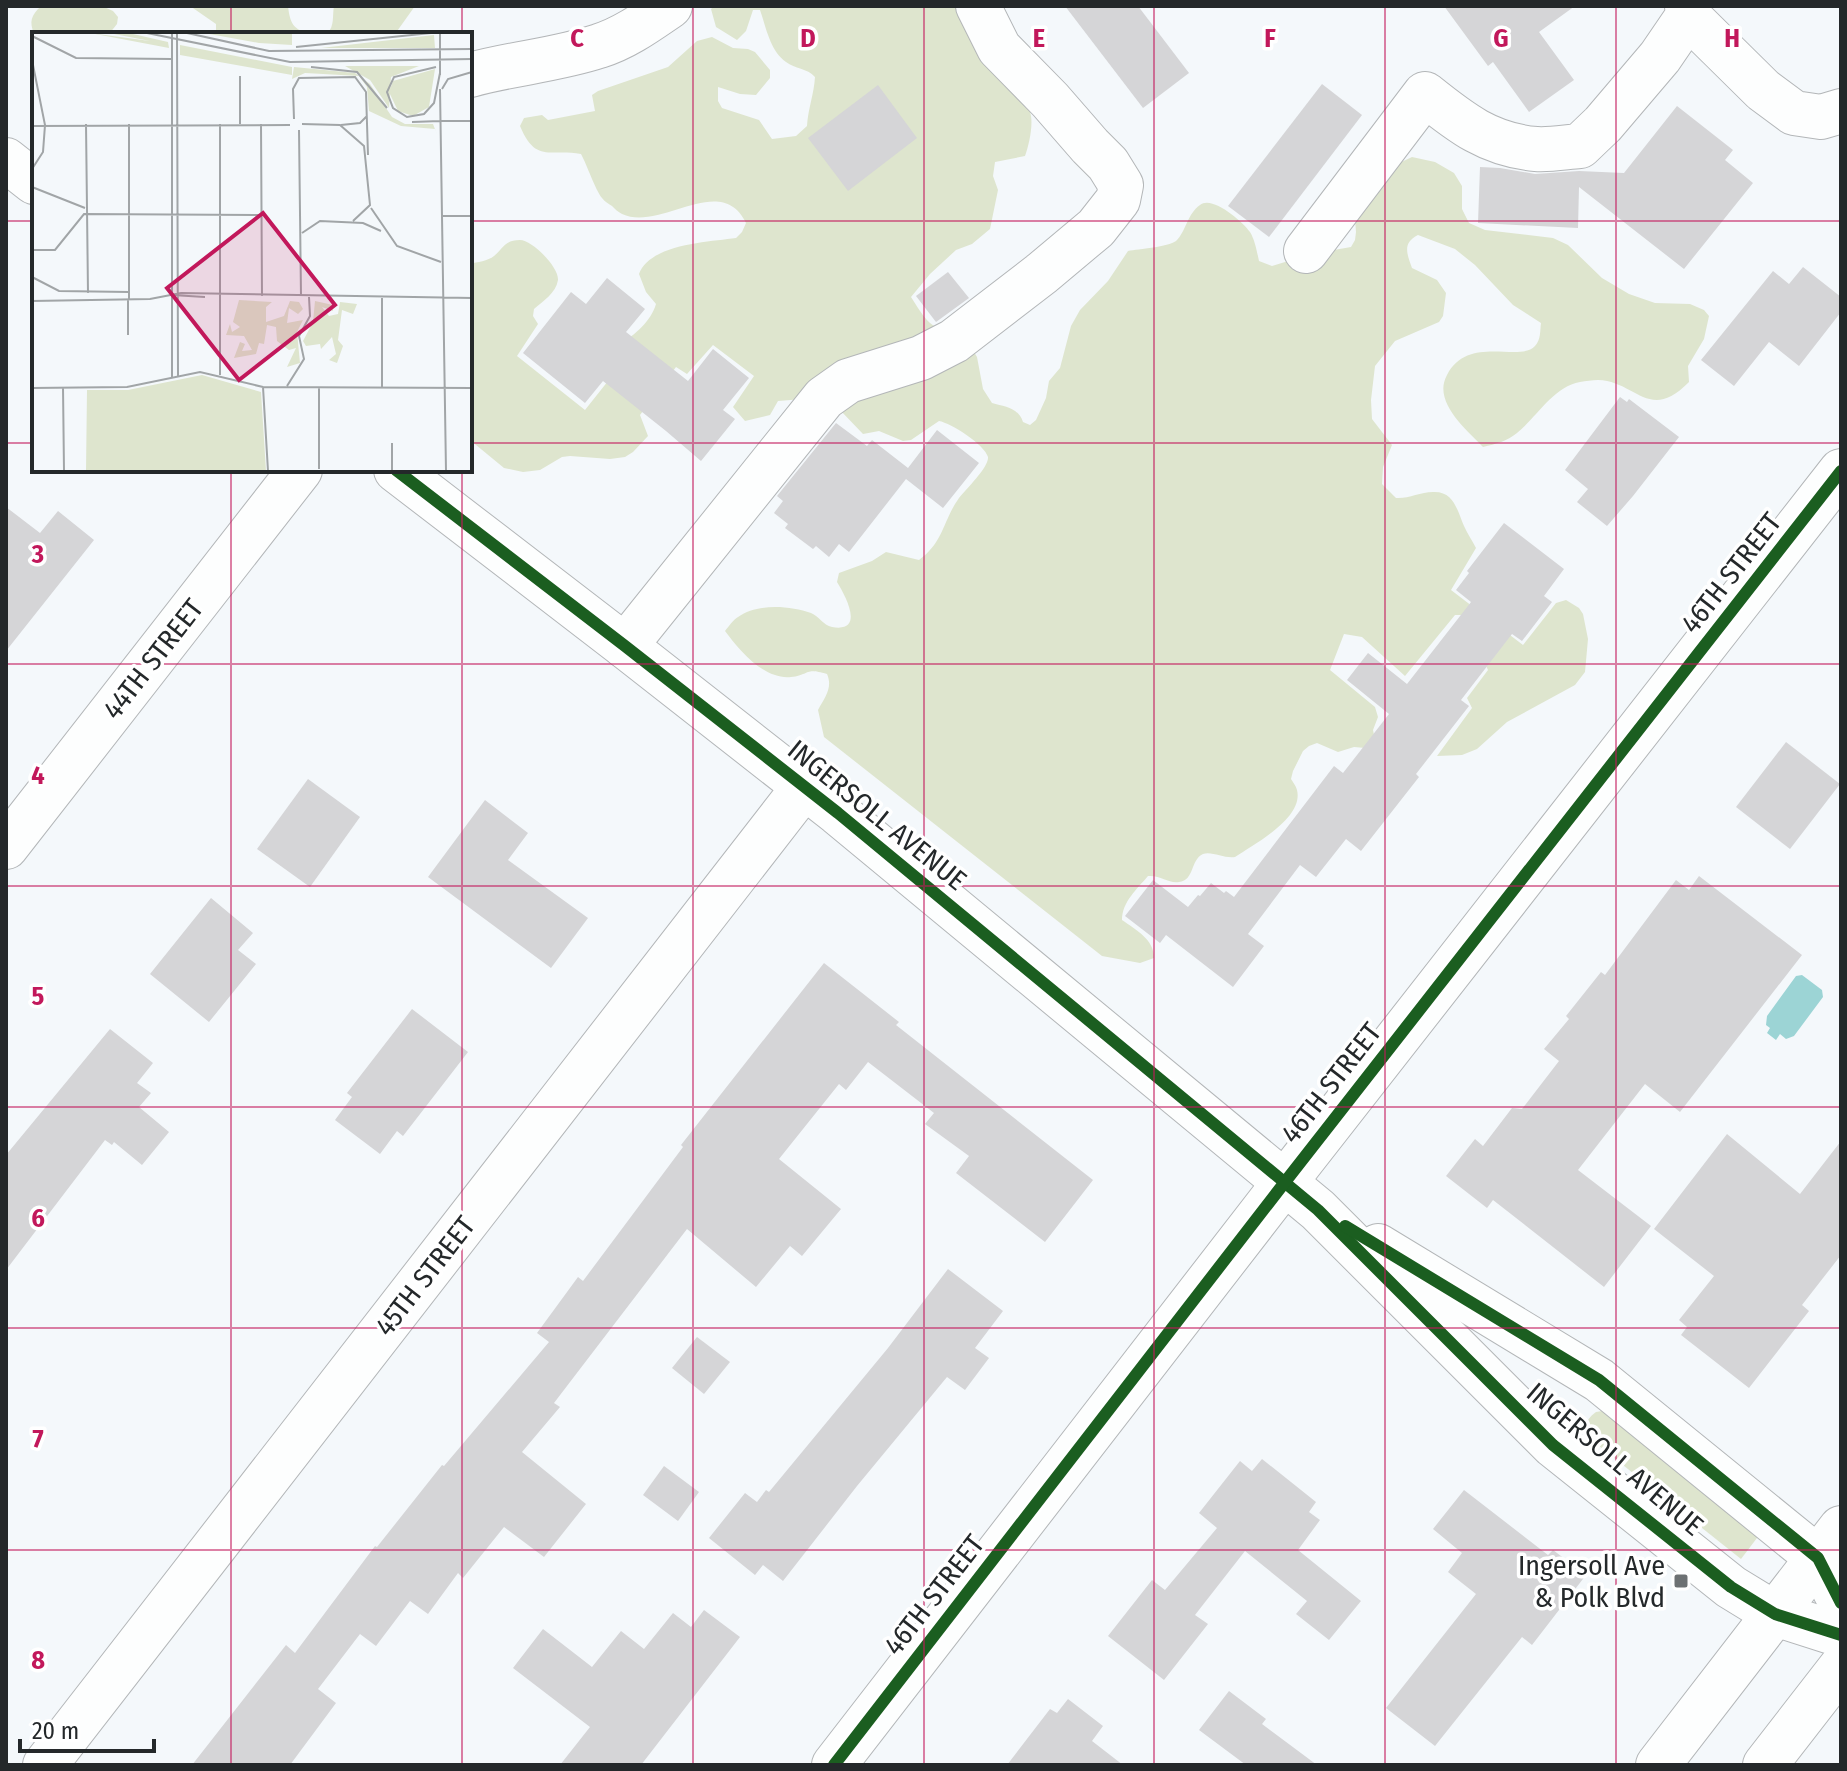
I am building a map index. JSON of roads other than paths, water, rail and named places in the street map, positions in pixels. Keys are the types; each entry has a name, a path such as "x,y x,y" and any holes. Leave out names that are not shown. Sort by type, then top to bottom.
{"street":[{"path":"472,74 601,46 636,29 670,6"},
{"path":"625,646 824,398 848,381 921,358 954,341 1096,228 1118,200 1121,185 1108,164 999,48 978,6"},
{"path":"1306,251 1425,94 1457,121 1488,138 1537,149 1580,146 1660,57 1687,11 1763,90 1794,113 1821,117 1841,111"},
{"path":"6,160 32,180"},
{"name":"46TH STREET","path":"834,1765 1841,471"},
{"name":"44TH STREET","path":"6,847 298,472"},
{"name":"INGERSOLL AVENUE","path":"399,472 804,787 1285,1182 1318,1210 1553,1445 1731,1587 1775,1614 1841,1635"},
{"name":"45TH STREET","path":"45,1765 804,787"},
{"name":"INGERSOLL AVENUE","path":"1318,1210 1599,1380 1830,1543 1841,1603"},
{"path":"1658,1765 1830,1543"},
{"path":"1765,1765 1841,1667"}],"water":[{"path":"1802,975 1822,990 1823,997 1794,1036 1786,1039 1780,1034 1776,1040 1767,1033 1770,1028 1766,1025 1767,1016 1796,976"}],"place":[{"name":"Ingersoll Ave & Polk Blvd","path":"1681,1581"}]}
